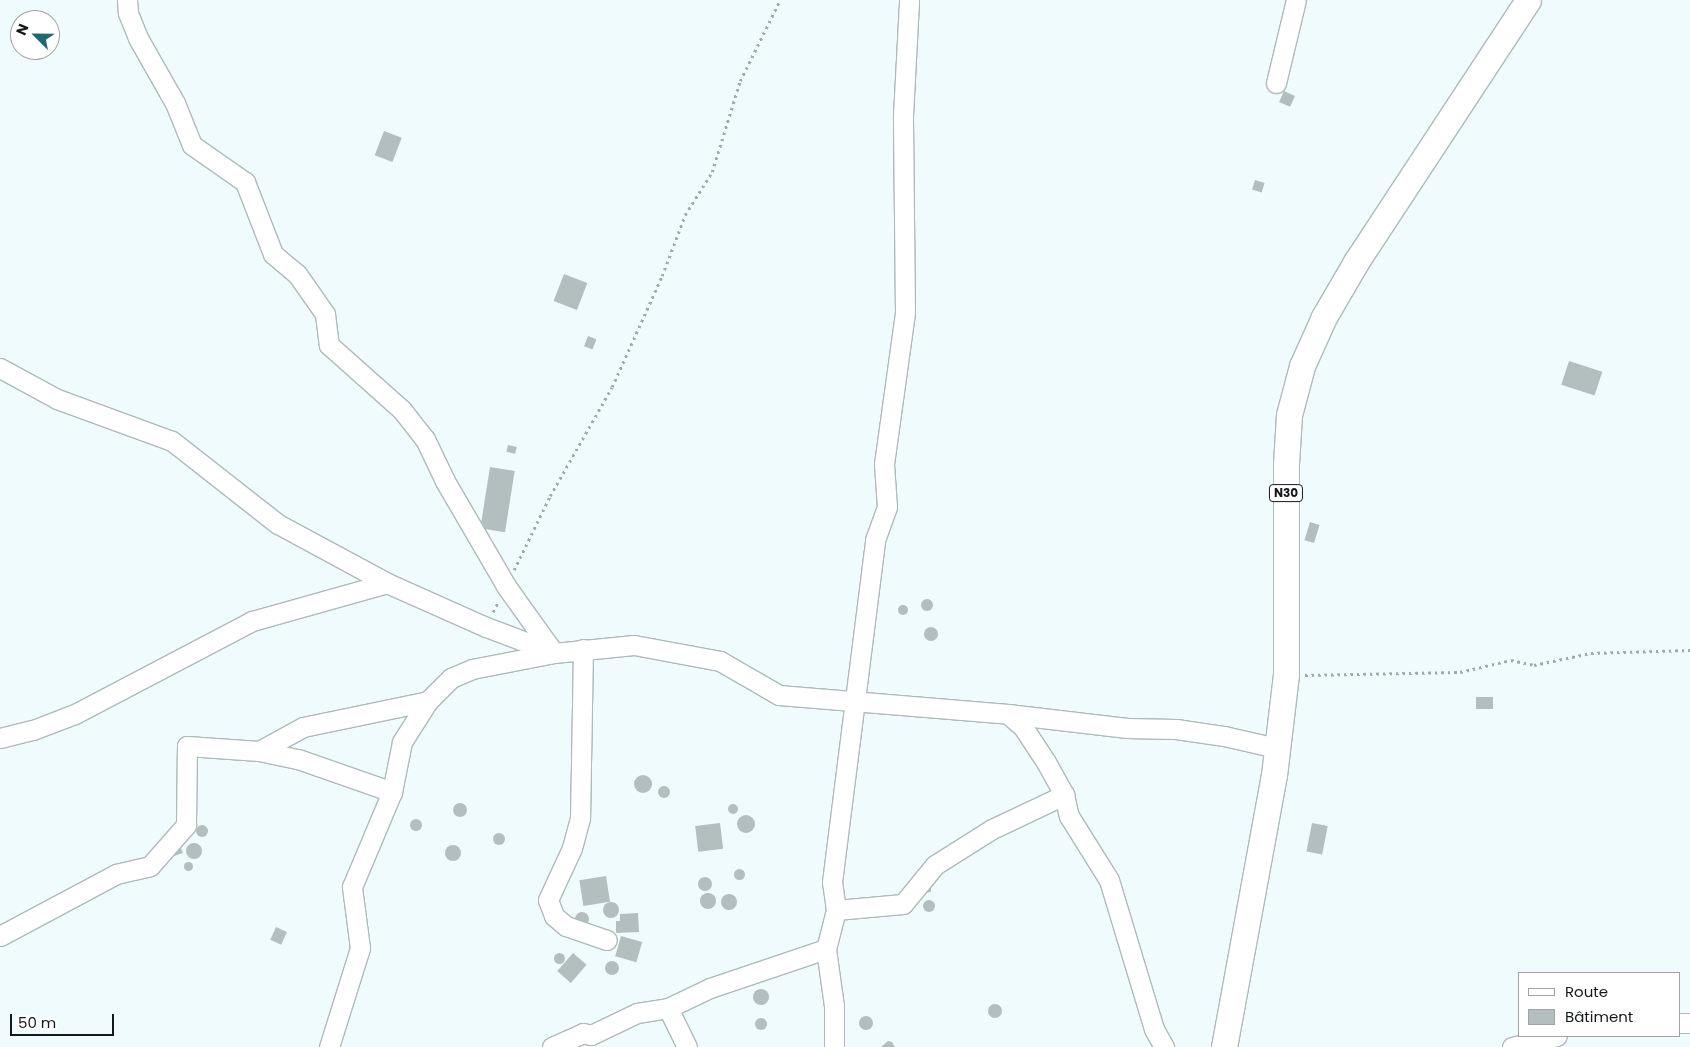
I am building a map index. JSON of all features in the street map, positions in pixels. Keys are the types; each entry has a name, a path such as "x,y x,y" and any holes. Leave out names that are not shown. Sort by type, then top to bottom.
{"main road":[{"name":"N30","path":"1224,1047 1277,748 1286,674 1286,464 1289,415 1302,366 1324,317 1356,262 1528,0"}],"street":[{"path":"127,0 128,13 138,38 175,103 192,145 245,182 274,254 297,274 325,314 329,345 402,410 426,440 445,481 506,586 554,653"},
{"path":"834,1047 834,1006 826,949 836,910 832,882 875,540 887,507 884,464 905,312 903,116 909,0"},
{"path":"1276,83 1296,0"},
{"path":"0,368 57,399 172,441 278,524 387,583 486,627 554,653"},
{"path":"0,738 33,730 75,714 252,621 387,583"},
{"path":"328,1047 360,948 352,887 392,792 402,742 428,701 451,678 472,669 554,653 634,645 720,661 779,695 854,703 1008,714 1127,728 1176,729 1277,748"},
{"path":"583,649 580,818 572,848 548,900 554,916 566,926 607,940"},
{"path":"259,752 303,727 428,701"},
{"path":"1008,714 1023,727 1064,795 1069,816 1109,880 1154,1029 1164,1047"},
{"path":"0,936 116,874 150,866 186,825 187,746 259,752 298,759 392,792"},
{"path":"836,910 903,904 935,865 992,830 1064,795"},
{"path":"552,1047 582,1033 591,1035 637,1013 668,1008 710,988 826,949"},
{"path":"668,1008 687,1047"},
{"path":"1512,1047 1553,1037"}],"path":[{"path":"486,627 550,496 612,387 662,276 685,215 712,172 740,81 780,0"},
{"path":"1286,674 1460,672 1510,660 1534,666 1591,653 1690,650"}],"building":[{"path":"1284,91 1295,96 1290,107 1279,102"},
{"path":"384,131 402,138 392,162 375,155"},
{"path":"1255,180 1265,183 1262,192 1252,190"},
{"path":"564,274 587,283 577,310 554,301"},
{"path":"588,336 596,339 592,349 584,346"},
{"path":"1569,361 1602,372 1595,396 1561,385"},
{"path":"508,445 517,447 515,454 506,452"},
{"path":"490,467 515,471 505,532 480,528"},
{"path":"1310,522 1320,525 1314,543 1304,540"},
{"path":"929,599 932,600 932,610 925,611 922,610 921,603 922,600"},
{"path":"901,605 905,605 908,610 907,614 901,615 898,612 898,608"},
{"path":"928,627 934,627 938,634 934,641 928,641 924,637 924,631"},
{"path":"1476,697 1493,697 1493,709 1476,709"},
{"path":"643,775 649,778 652,784 649,790 643,793 637,790 634,784 637,778"},
{"path":"664,786 670,792 664,798 658,792"},
{"path":"457,803 463,803 467,810 463,817 457,817 453,813 453,807"},
{"path":"733,804 738,809 733,814 728,809"},
{"path":"742,815 750,815 755,820 753,831 742,833 737,828 737,820"},
{"path":"416,819 422,825 416,831 410,825"},
{"path":"720,823 723,849 698,852 695,826"},
{"path":"1312,823 1328,826 1322,855 1306,851"},
{"path":"202,825 208,831 202,837 196,831"},
{"path":"497,833 501,833 505,839 501,845 497,845 493,841 493,837"},
{"path":"194,843 202,851 194,859 186,851"},
{"path":"179,844 183,853 174,856 171,852"},
{"path":"453,845 461,853 453,861 445,853"},
{"path":"188,861 193,866 188,871 183,866"},
{"path":"737,869 741,869 744,874 743,878 737,879 734,876 734,872"},
{"path":"606,876 610,902 583,906 579,880"},
{"path":"702,877 708,877 712,884 708,891 702,891 698,887 698,881"},
{"path":"931,884 931,892 922,893"},
{"path":"705,893 711,893 716,898 714,907 705,909 700,904 700,898"},
{"path":"729,894 735,896 737,902 735,908 729,910 723,908 721,902 723,896"},
{"path":"931,900 934,901 934,911 927,912 924,911 923,904 924,901"},
{"path":"611,902 619,910 611,918 603,910"},
{"path":"579,912 585,912 589,919 585,926 579,926 575,922 575,916"},
{"path":"638,913 639,932 616,933 616,921 620,921 620,914"},
{"path":"276,927 287,932 281,945 270,940"},
{"path":"621,936 642,942 636,962 615,956"},
{"path":"557,953 561,953 564,958 563,962 557,963 554,960 554,956"},
{"path":"573,953 587,965 571,983 557,971"},
{"path":"609,961 615,961 619,968 615,975 609,975 605,971 605,965"},
{"path":"761,989 769,997 761,1005 753,997"},
{"path":"995,1004 1000,1006 1002,1011 1000,1016 995,1018 990,1016 988,1011 990,1006"},
{"path":"863,1016 869,1016 873,1023 869,1030 863,1030 859,1026 859,1020"},
{"path":"759,1018 763,1018 767,1024 763,1030 759,1030 755,1026 755,1022"},
{"path":"888,1041 892,1042 895,1047 881,1047"}]}
